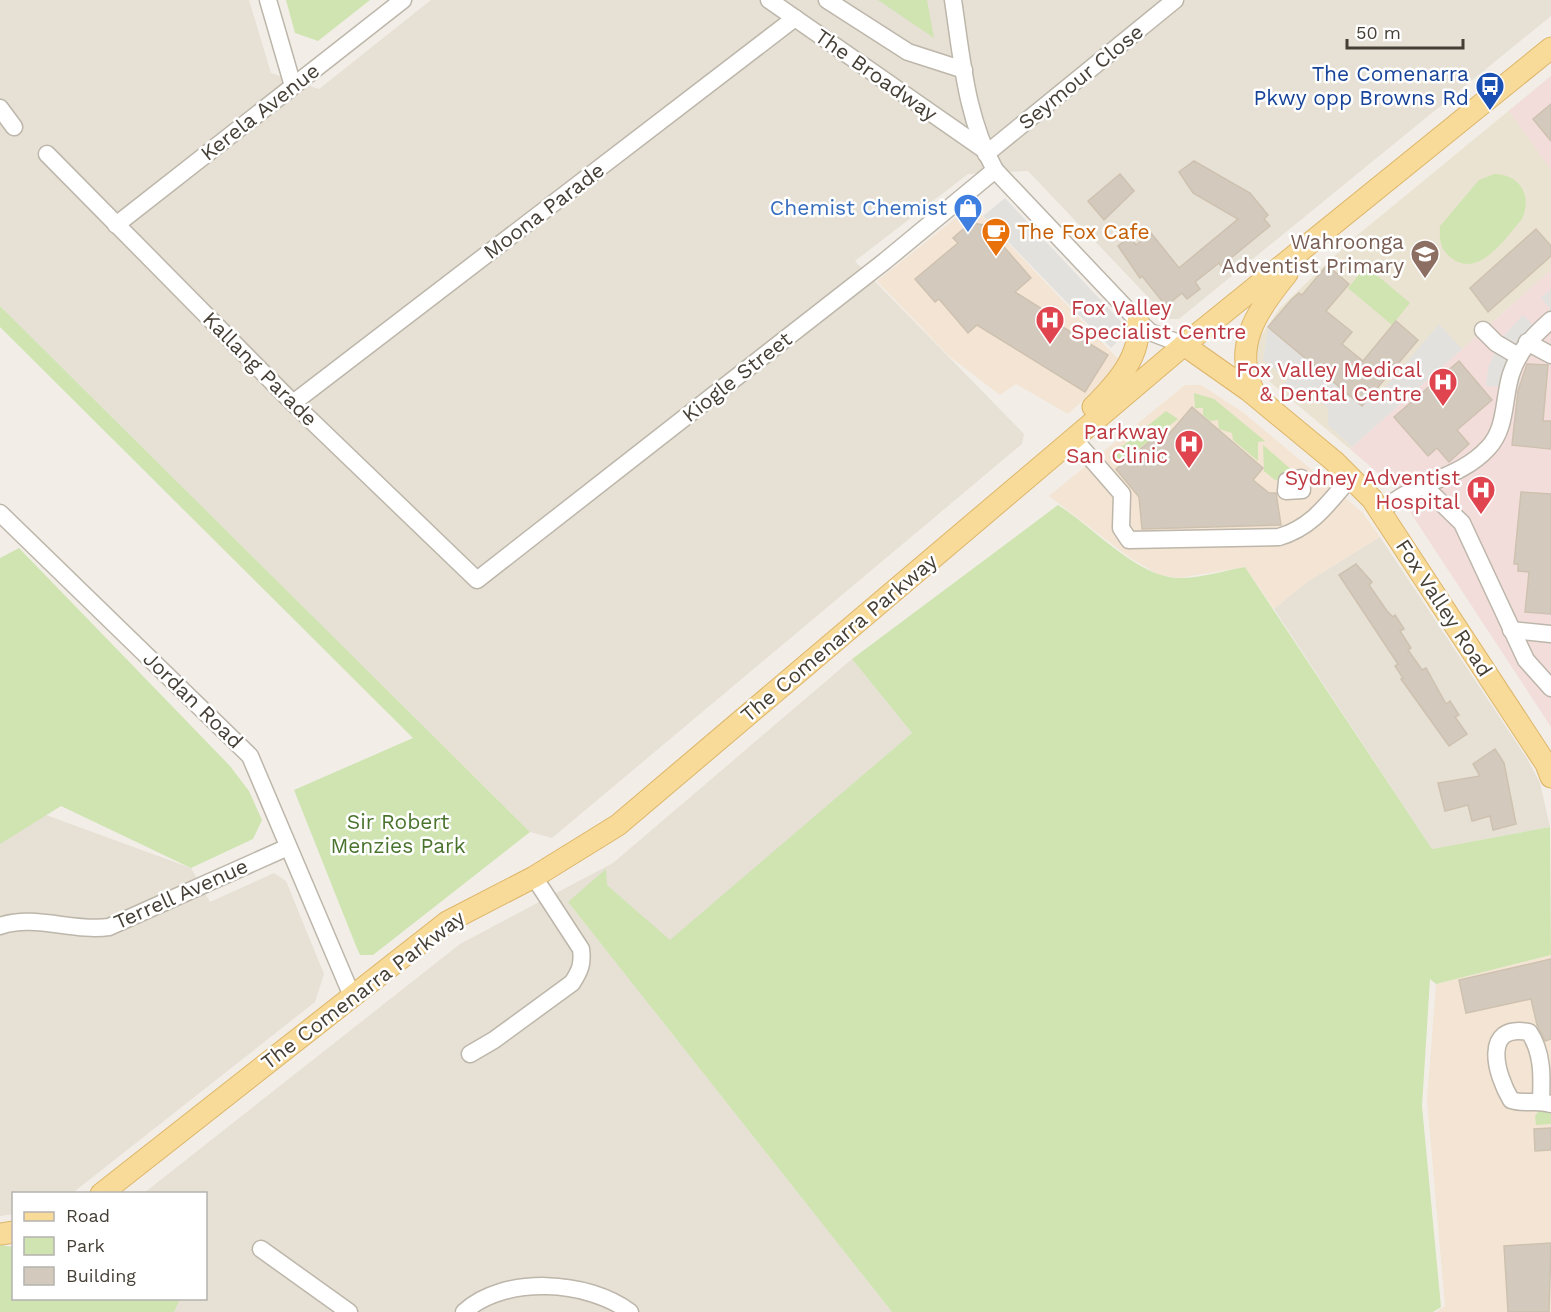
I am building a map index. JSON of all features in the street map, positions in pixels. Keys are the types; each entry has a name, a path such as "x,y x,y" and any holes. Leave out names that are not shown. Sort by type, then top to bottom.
{"main road":[{"name":"The Comenarra Parkway","path":"104,1192 447,922 534,877 618,825 916,575 1184,345 1551,48"},
{"path":"1257,397 1244,365 1250,332 1278,284 1311,244"},
{"path":"1049,459 1080,419 1122,375 1138,341 1138,321"},
{"name":"Fox Valley Road","path":"1184,345 1257,397 1351,477 1380,511 1542,758 1551,777"}],"street":[{"path":"268,0 293,86"},
{"name":"Kerela Avenue","path":"116,225 403,0"},
{"name":"The Broadway","path":"769,0 985,152"},
{"name":"The Broadway","path":"827,0 908,52 964,70"},
{"name":"Fox Valley Road","path":"953,0 970,109 985,152 996,170 1138,321 1150,332 1184,345"},
{"name":"Seymour Close","path":"985,152 1175,0"},
{"name":"Moona Parade","path":"293,403 795,18"},
{"path":"0,108 14,127"},
{"name":"Kallang Parade","path":"47,154 293,403 477,580"},
{"name":"Kiogle Street","path":"477,580 885,261 996,170"},
{"path":"1380,511 1424,486 1444,479 1487,449 1498,434 1510,376 1518,356 1527,342 1551,320"},
{"path":"1483,330 1496,343 1518,356"},
{"path":"1527,342 1551,355"},
{"path":"1074,439 1122,494 1121,528 1129,540 1279,537 1298,532 1314,520 1351,477"},
{"path":"1424,486 1462,523 1511,630 1532,669 1551,688"},
{"name":"Jordan Road","path":"0,513 250,756 352,996"},
{"path":"1511,630 1551,634"},
{"name":"Terrell Avenue","path":"0,926 15,921 89,930 109,927 288,847"},
{"path":"470,1054 495,1040 572,983 580,971 583,961 581,950 534,877"},
{"path":"261,1250 349,1312"},
{"path":"464,1312 513,1287 578,1288 630,1312"}],"shaded area":[{"path":"0,0 249,0 271,73 319,89 431,0 1551,0 1551,16 1179,319 1169,319 1028,171 968,174 855,261 1024,434 1022,444 552,838 530,832 0,306"},
{"name":"Wahroonga Adventist Primary","path":"1551,76 1551,270 1350,449 1270,382 1258,364 1257,350 1261,336 1279,309 1349,242"},
{"path":"1551,76 1551,170 1509,111"},
{"path":"1005,198 1129,330 1111,348 983,216"},
{"path":"972,205 1120,361 1116,369 1068,414 1016,384 1000,395 949,356 877,281"},
{"name":"Sydney Adventist Hospital","path":"1551,270 1551,727 1393,486 1350,449"},
{"path":"1551,289 1551,332 1522,364 1519,387 1486,386 1488,368 1500,340 1523,315 1533,325 1550,309 1541,298"},
{"path":"1439,324 1462,349 1352,447 1328,425 1328,408 1311,392 1303,390 1296,397 1283,385 1295,369 1290,366 1283,375 1263,360 1268,327 1362,406 1376,389 1381,392"},
{"path":"1185,385 1201,385 1244,413 1362,512 1380,537 1307,582 1274,609 1245,567 1178,578 1159,575 1130,558 1049,496"},
{"path":"1380,537 1528,760 1540,783 1550,827 1432,849 1274,609 1307,582"},
{"path":"852,659 912,733 670,941 607,885 568,902 892,1312 0,1312 12,1300 207,1300 207,1192 145,1192 460,944 613,863"},
{"path":"35,811 191,868 210,902 274,873 286,881 324,974 315,1002 75,1191 12,1192 12,1214 0,1216 0,816"},
{"path":"1551,955 1551,1312 1436,1312 1445,1306 1427,1100 1436,984"}],"green space":[{"path":"286,0 370,0 318,41 295,33"},
{"path":"878,0 927,0 934,38"},
{"path":"1494,174 1510,178 1522,188 1526,202 1522,219 1490,254 1470,264 1460,263 1444,250 1440,239 1440,226 1479,180"},
{"path":"1366,266 1410,303 1392,325 1348,288"},
{"name":"Sir Robert Menzies Park","path":"0,306 530,832 373,955 360,955 294,790 413,738 0,327"},
{"path":"1194,393 1214,399 1265,441 1258,442 1258,461 1233,440 1232,433 1219,429 1218,420 1210,421 1203,415 1203,408 1195,408"},
{"path":"1166,411 1178,419 1116,466 1109,457"},
{"path":"1263,445 1301,478 1275,480 1264,471"},
{"path":"1058,505 1130,559 1161,575 1176,578 1193,577 1245,567 1432,849 1550,827 1551,955 1436,984 1430,979 1422,1106 1441,1307 1433,1312 892,1312 568,902 606,869 607,885 670,940 912,733 852,659"},
{"path":"19,548 230,766 249,791 262,820 253,839 191,868 61,806 0,844 0,558"},
{"path":"1541,1108 1551,1111 1551,1124 1536,1125 1535,1116"},
{"path":"0,1245 12,1247 12,1300 180,1300 174,1312 0,1312"}],"building":[{"path":"1551,104 1551,141 1533,119"},
{"path":"1194,161 1250,193 1268,215 1264,219 1270,226 1221,266 1219,263 1195,282 1200,289 1187,299 1182,293 1166,306 1142,276 1140,278 1118,246 1130,237 1136,245 1151,233 1179,268 1238,219 1193,193 1179,172"},
{"path":"1120,174 1134,191 1104,220 1088,201"},
{"path":"970,223 985,225 1031,278 1015,292 1063,322 1061,326 1108,355 1085,392 977,325 968,333 939,299 935,302 915,279 958,243 953,238"},
{"path":"1536,229 1551,246 1551,256 1488,312 1470,288"},
{"path":"1327,265 1349,284 1326,311 1352,332 1342,344 1363,361 1396,321 1418,340 1362,406 1268,327 1292,299 1299,293 1302,295"},
{"name":"Fox Valley Medical & Dental Centre","path":"1459,361 1492,400 1457,430 1469,444 1449,462 1437,448 1428,456 1394,417"},
{"path":"1527,364 1548,365 1543,421 1551,421 1551,449 1512,445 1518,391"},
{"name":"Parkway San Clinic","path":"1192,407 1263,468 1253,480 1269,493 1276,493 1281,525 1142,529 1139,497 1116,469 1165,429 1169,434"},
{"path":"1521,492 1551,494 1551,614 1525,612 1529,572 1518,571 1518,564 1514,564"},
{"path":"1356,564 1372,582 1369,585 1387,611 1393,617 1395,615 1404,629 1400,631 1411,648 1408,650 1422,670 1426,668 1446,704 1450,701 1459,715 1455,717 1467,734 1449,746 1401,679 1403,678 1395,666 1398,664 1339,575"},
{"path":"1495,749 1504,763 1516,824 1493,830 1490,816 1472,821 1468,805 1445,811 1438,783 1480,776 1473,764"},
{"path":"1551,959 1551,1039 1545,1041 1537,1025 1531,999 1466,1013 1459,980"},
{"path":"1551,1128 1551,1150 1535,1151 1534,1129"},
{"path":"1551,1243 1549,1312 1508,1312 1504,1246"}],"place":[{"name":"The Comenarra Pkwy opp Browns Rd","path":"1490,112"},
{"name":"Chemist Chemist","path":"968,234"},
{"name":"The Fox Cafe","path":"996,258"},
{"name":"Wahroonga Adventist Primary","path":"1425,280"},
{"name":"Fox Valley Specialist Centre","path":"1050,346"},
{"name":"Fox Valley Medical & Dental Centre","path":"1443,408"},
{"name":"Parkway San Clinic","path":"1189,470"},
{"name":"Sydney Adventist Hospital","path":"1481,516"}]}
